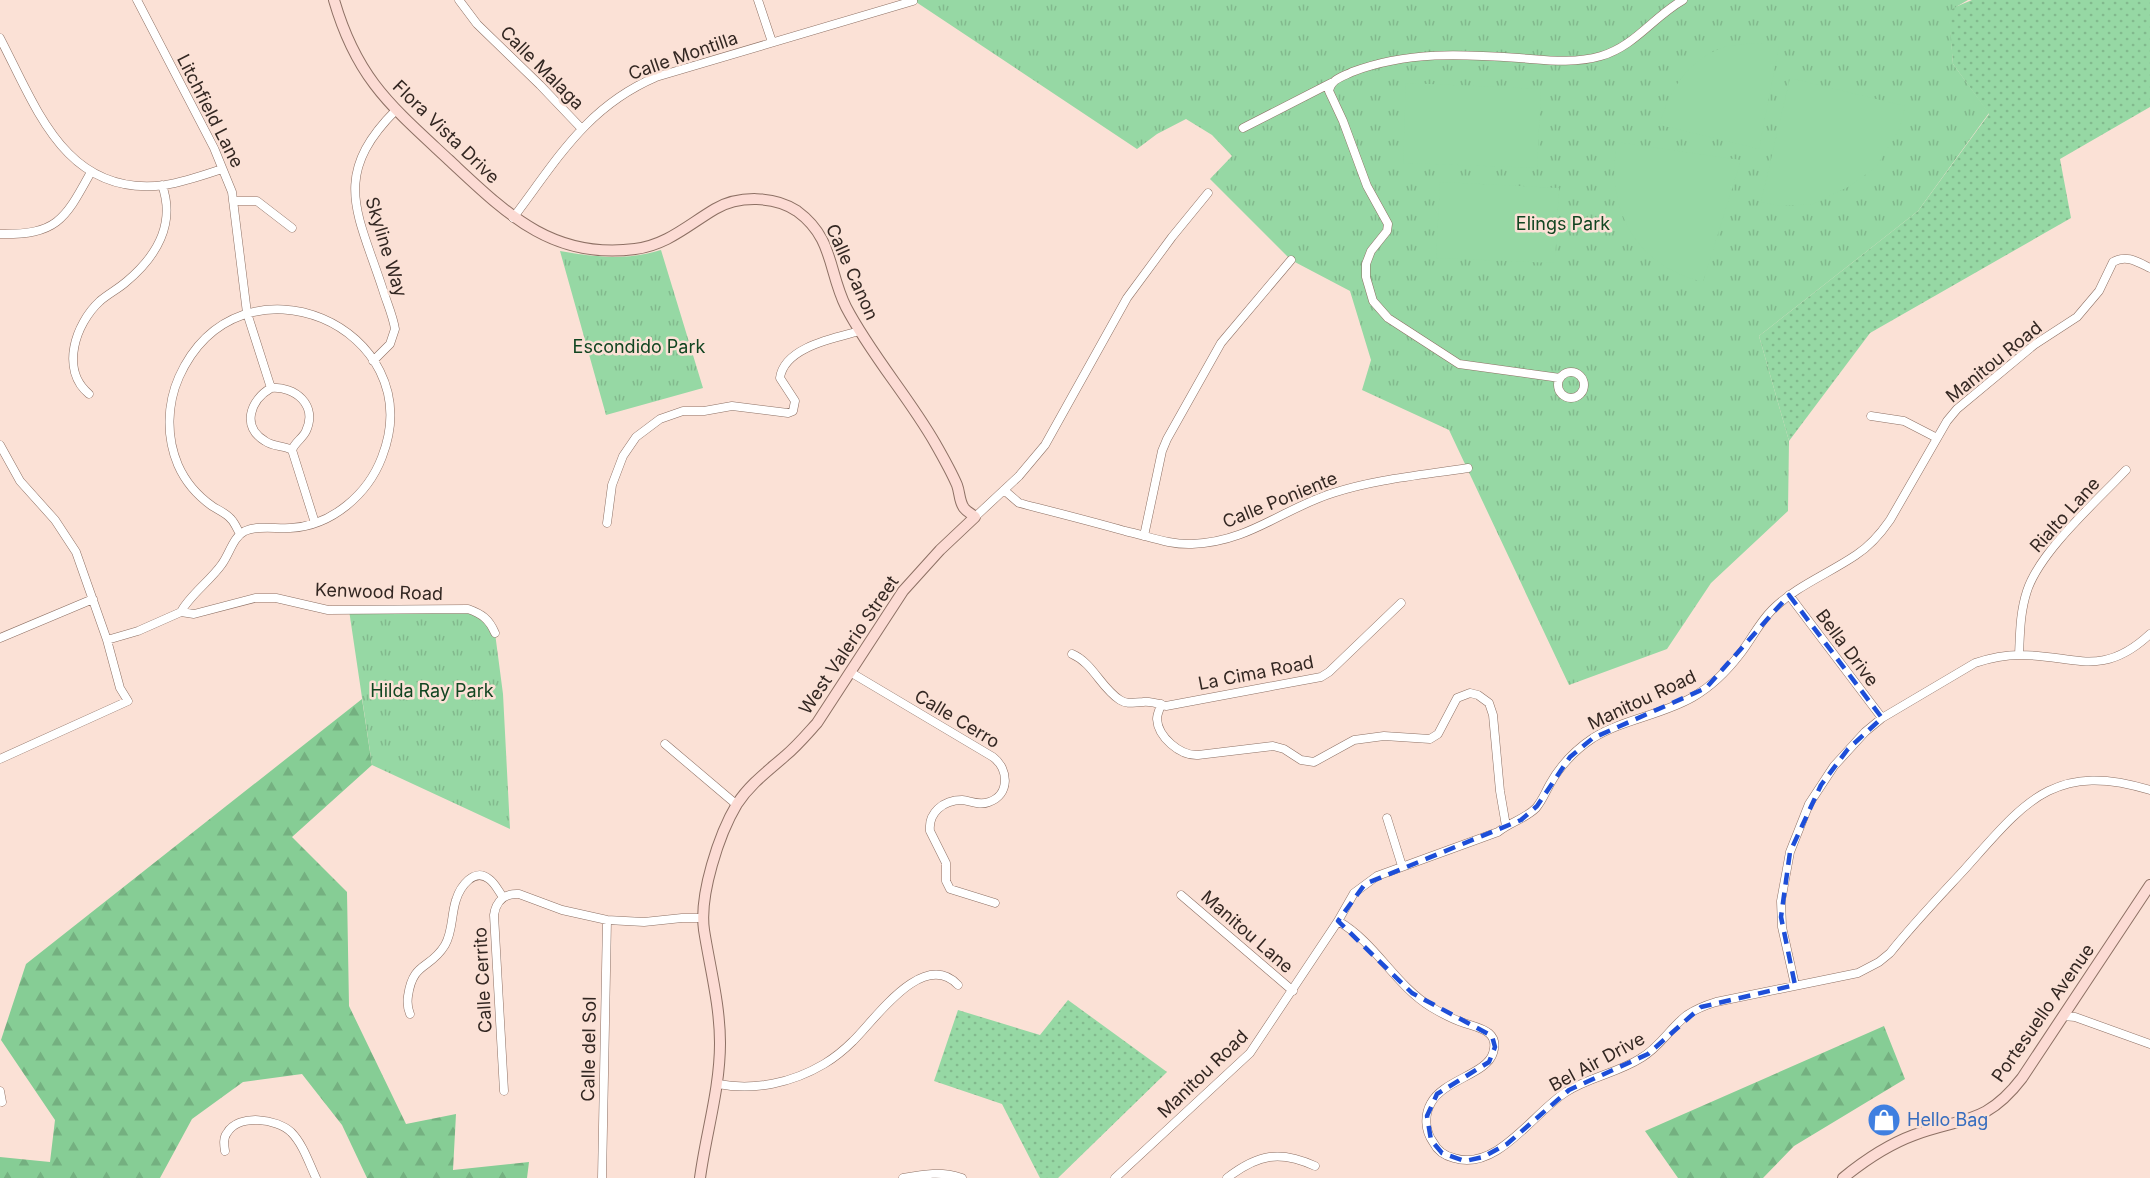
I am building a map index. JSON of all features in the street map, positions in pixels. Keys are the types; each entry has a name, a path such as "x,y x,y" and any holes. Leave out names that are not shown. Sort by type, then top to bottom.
{"street":[{"name":"Litchfield Lane","path":"137,0 214,148 229,183 247,313 271,388"},
{"name":"Flora Vista Drive","path":"334,0 342,27 363,70 396,110 513,218 544,236 578,247"},
{"name":"Calle Malaga","path":"459,0 477,24 540,85 580,128"},
{"path":"758,0 772,42"},
{"path":"1243,128 1363,68 1413,56 1465,54 1568,61 1601,56 1627,45 1640,36 1663,13 1683,0"},
{"name":"Calle Montilla","path":"513,218 580,128 608,104 643,83 772,42 914,1"},
{"path":"0,38 52,136 71,157 91,172 125,184 139,186 162,185 222,169"},
{"path":"1333,82 1329,91 1343,121 1367,186 1388,224 1387,231 1371,251 1366,264 1366,277 1373,301 1388,318 1459,364 1560,378"},
{"name":"Skyline Way","path":"373,361 390,344 395,329 356,209 355,184 363,151 379,127 396,110"},
{"path":"0,234 33,233 52,226 70,210 91,172"},
{"path":"89,394 75,376 73,362 76,338 91,310 138,271 160,241 166,220 166,197 162,185"},
{"name":"West Valerio Street","path":"700,1178 718,1084 720,1040 704,918 709,880 715,858 737,805 751,787 815,725 903,591 973,515 1004,490 1033,461 1045,445 1127,298 1208,193"},
{"name":"Calle Canon","path":"578,247 614,251 645,248 675,236 727,204 760,199 783,204 806,218 821,236 827,248 843,301 934,441 958,488 960,500 966,510 973,515"},
{"path":"233,201 257,201 292,228"},
{"name":"Manitou Road","path":"1115,1178 1250,1053 1293,991 1349,900 1365,884 1377,876 1498,832 1521,820 1538,807 1559,770 1574,752 1593,738 1608,730 1677,705 1719,678 1741,653 1766,617 1789,595 1856,556 1881,533 1937,438 1957,409 2034,345 2077,317 2099,291 2113,262 2122,258 2136,261 2150,268"},
{"path":"1144,536 1162,452 1172,429 1221,343 1291,260"},
{"path":"181,612 186,602 212,578 240,534 259,528 291,528 315,523 342,509 359,494 370,480 383,454 387,439 389,410 384,381 373,361 353,336 318,316 285,309 247,313 225,323 192,354 176,383 169,427 172,450 183,474 199,495 232,519 240,534"},
{"path":"607,523 612,485 623,456 636,437 648,427 672,413 683,411 704,411 732,406 788,413 793,411 795,401 780,378 783,365 806,349 860,330"},
{"path":"271,388 285,388 294,391 301,397 308,409 310,418 306,432 292,450 263,441 252,426 254,403 271,388"},
{"path":"1870,416 1904,421 1937,438"},
{"path":"0,445 20,481 65,534 76,552 107,640 120,688 128,701 0,759"},
{"path":"292,450 315,523"},
{"name":"Calle Poniente","path":"1004,490 1019,503 1158,541 1191,544 1229,539 1245,534 1293,509 1334,492 1362,485 1468,468"},
{"name":"Rialto Lane","path":"2019,655 2023,606 2032,577 2052,549 2126,470"},
{"name":"Bella Drive","path":"1789,595 1882,718"},
{"name":"Kenwood Road","path":"107,640 138,631 181,612 194,614 255,598 276,598 328,610 463,609 483,615 495,633"},
{"path":"0,638 93,599"},
{"name":"La Cima Road","path":"1072,654 1085,662 1118,699 1128,704 1143,702 1166,706 1321,677 1401,603"},
{"path":"1795,985 1781,917 1785,874 1809,804 1834,766 1864,732 1882,718 1975,663 1992,658 2019,655 2083,663 2102,660 2129,650 2150,634"},
{"name":"Calle Cerro","path":"850,672 993,757 1001,764 1005,774 1005,784 997,798 982,804 961,800 945,804 933,814 929,826 946,863 946,881 950,889 995,903"},
{"path":"1161,704 1157,719 1160,729 1169,741 1188,754 1198,755 1273,746 1310,762 1320,761 1337,748 1353,740 1384,736 1430,739 1438,734 1458,698 1466,694 1478,694 1489,702 1493,715 1500,791 1506,826"},
{"path":"665,744 737,805"},
{"name":"Bel Air Drive","path":"1338,921 1361,937 1412,993 1446,1016 1484,1029 1492,1036 1495,1047 1489,1062 1444,1088 1428,1108 1426,1125 1431,1140 1442,1153 1457,1160 1469,1161 1483,1157 1507,1144 1559,1097 1583,1083 1626,1066 1648,1054 1679,1022 1701,1007 1858,973 1879,962 1890,953 2014,814 2041,794 2069,783 2103,780 2120,781 2150,790"},
{"path":"1387,818 1402,866"},
{"path":"410,1014 407,1008 412,978 446,944 456,900 465,883 472,877 485,876 503,897 519,894 562,910 607,920 644,922 704,918"},
{"name":"Portesuello Avenue","path":"1842,1178 1861,1163 1897,1142 1916,1134 1973,1119 2000,1102 2022,1078 2150,885"},
{"name":"Manitou Lane","path":"1181,895 1293,991"},
{"name":"Calle Cerrito","path":"503,897 497,904 494,915 504,1091"},
{"name":"Calle del Sol","path":"602,1178 607,920"},
{"path":"718,1084 752,1086 773,1084 794,1078 838,1055 890,1001 918,979 938,975 950,979 958,986"},
{"path":"2063,1016 2075,1017 2150,1044"},
{"path":"0,1091 2,1102"},
{"path":"225,1151 225,1136 230,1128 251,1120 271,1121 289,1130 299,1141 316,1178"},
{"path":"1227,1178 1252,1162 1273,1156 1295,1158 1316,1166"},
{"path":"903,1178 929,1173 944,1173 962,1178"}],"highlighted area":[{"path":"1789,595 1882,718 1848,749 1821,785 1790,852 1781,917 1795,985 1701,1007 1648,1054 1569,1090 1507,1144 1483,1157 1465,1161 1442,1153 1431,1140 1427,1116 1437,1094 1489,1062 1495,1047 1492,1036 1412,993 1338,921 1365,884 1521,820 1537,806 1570,757 1593,738 1706,688"}],"green space":[{"name":"Elings Park","path":"913,0 1968,0 1949,11 1953,64 1989,113 1918,211 1759,336 1789,441 1788,511 1711,583 1667,649 1569,685 1449,430 1362,390 1371,360 1350,291 1291,260 1210,179 1232,156 1212,135 1186,119 1157,134 1137,149"},
{"path":"1972,0 2150,0 2150,107 2060,159 2071,218 1870,333 1789,441 1759,336 1918,211 1989,114 1953,64 1948,10"},
{"path":"1761,43 1779,46 1759,149 1660,125 1673,90 1697,62 1724,47"},
{"path":"1790,78 1905,106 1900,128 1876,167 1850,186 1813,204 1780,206 1761,202"},
{"path":"1406,83 1541,89 1537,168 1403,163"},
{"path":"1616,142 1741,160 1703,282 1669,269 1642,248 1632,234 1618,202 1614,168"},
{"path":"1440,182 1559,188 1555,263 1436,258"},
{"name":"Escondido Park","path":"661,250 703,388 606,415 560,251 623,257"},
{"name":"Hilda Ray Park","path":"349,610 478,613 495,633 503,694 510,829 372,765"},
{"path":"362,699 372,765 292,837 347,892 349,1006 406,1124 456,1114 453,1170 529,1162 527,1178 367,1178 342,1125 302,1074 243,1082 192,1119 160,1178 0,1178 0,1157 50,1162 55,1120 1,1040 26,964"},
{"path":"1068,1000 1167,1072 1058,1178 1040,1178 1002,1104 934,1081 958,1010 1040,1035"},
{"path":"1884,1026 1905,1079 1794,1146 1763,1178 1678,1178 1645,1131"}],"place":[{"name":"Hello Bag","path":"1884,1120"}]}
